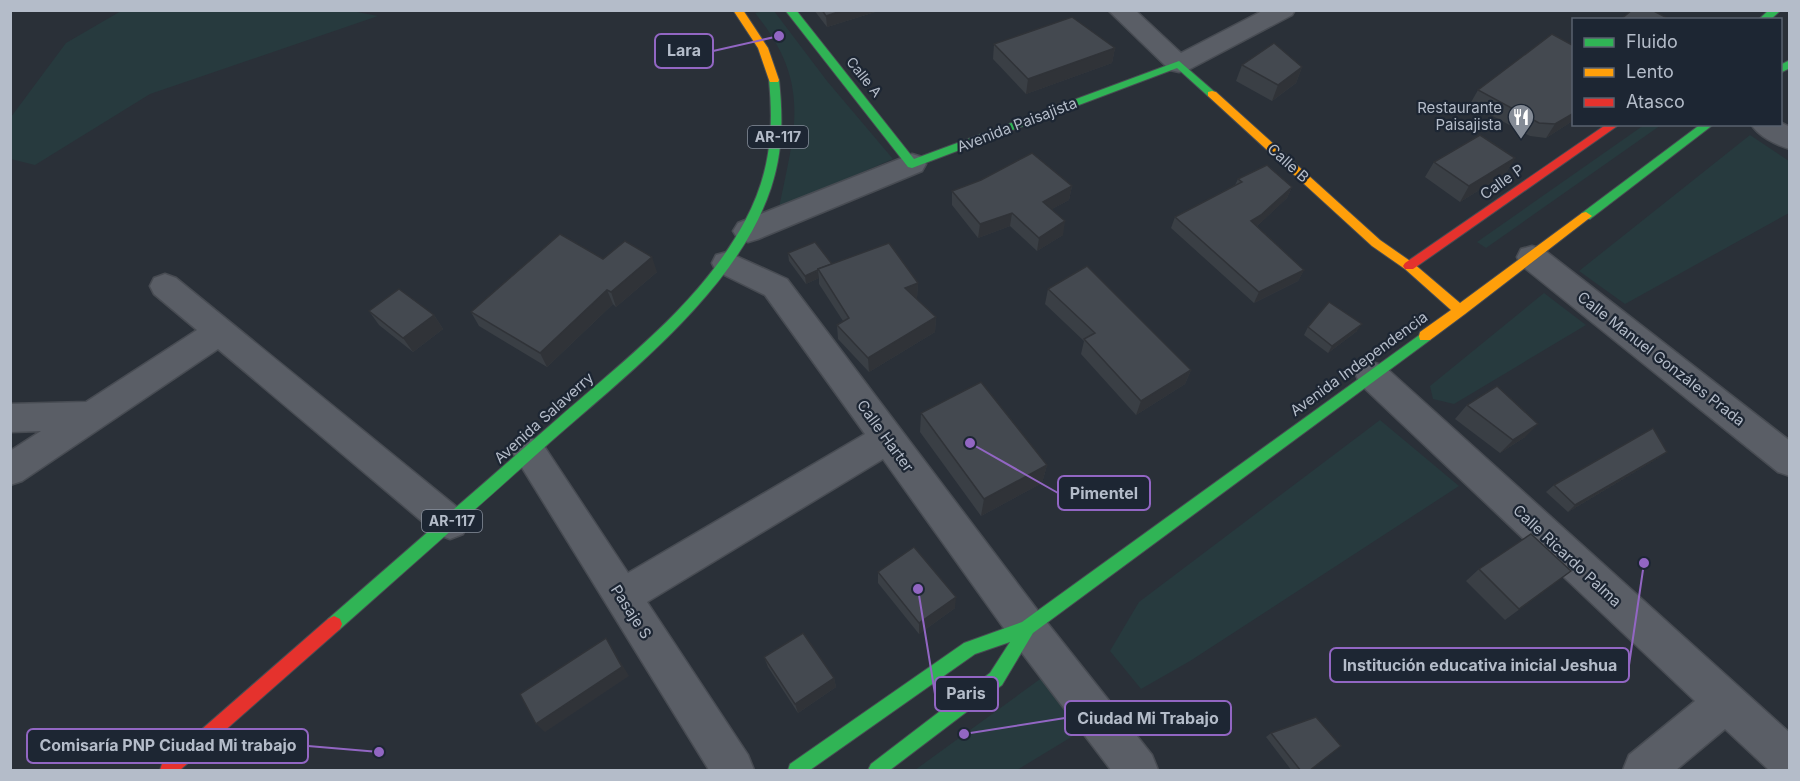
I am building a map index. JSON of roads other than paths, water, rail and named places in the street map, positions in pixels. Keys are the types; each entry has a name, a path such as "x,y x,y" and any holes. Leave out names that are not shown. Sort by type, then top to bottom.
{"main road":[{"name":"Avenida Salaverry","path":"168,771 660,337 704,292 727,263 748,231 765,195 775,160 779,126 777,94 772,71 764,49 738,10"},
{"name":"Calle A","path":"790,10 912,164"},
{"name":"Avenida Paisajista","path":"912,164 1179,64"},
{"name":"Calle B","path":"1179,64 1376,243 1409,266 1460,312"},
{"name":"Calle P","path":"1409,266 1612,126"},
{"name":"Avenida Independencia","path":"796,771 970,648 1027,628 1460,312 1706,126"},
{"name":"Avenida Independencia","path":"877,771 996,679 1027,628"}],"street":[{"name":"Calle B","path":"1120,10 1179,64"},
{"name":"Avenida Paisajista","path":"1179,64 1283,10"},
{"path":"1767,126 1790,140"},
{"name":"Avenida Paisajista","path":"748,231 912,164"},
{"name":"Calle Manuel Gonzáles Prada","path":"1532,258 1790,461"},
{"name":"Calle Harter","path":"727,263 776,287 1027,628 1137,771"},
{"path":"165,286 450,523"},
{"path":"10,470 219,332"},
{"name":"Calle Ricardo Palma","path":"1372,375 1790,762"},
{"path":"10,418 92,416"},
{"path":"621,597 887,439"},
{"name":"Pasaje S","path":"530,453 732,771"},
{"path":"1644,771 1725,702"}],"place":[{"name":"Lara","path":"779,36"},
{"name":"Restaurante Paisajista","path":"1521,140"},
{"name":"Pimentel","path":"970,443"},
{"name":"Institución educativa inicial Jeshua","path":"1644,563"},
{"name":"Paris","path":"918,589"},
{"name":"Ciudad Mi Trabajo","path":"964,734"},
{"name":"Comisaría PNP Ciudad Mi trabajo","path":"379,752"}]}
